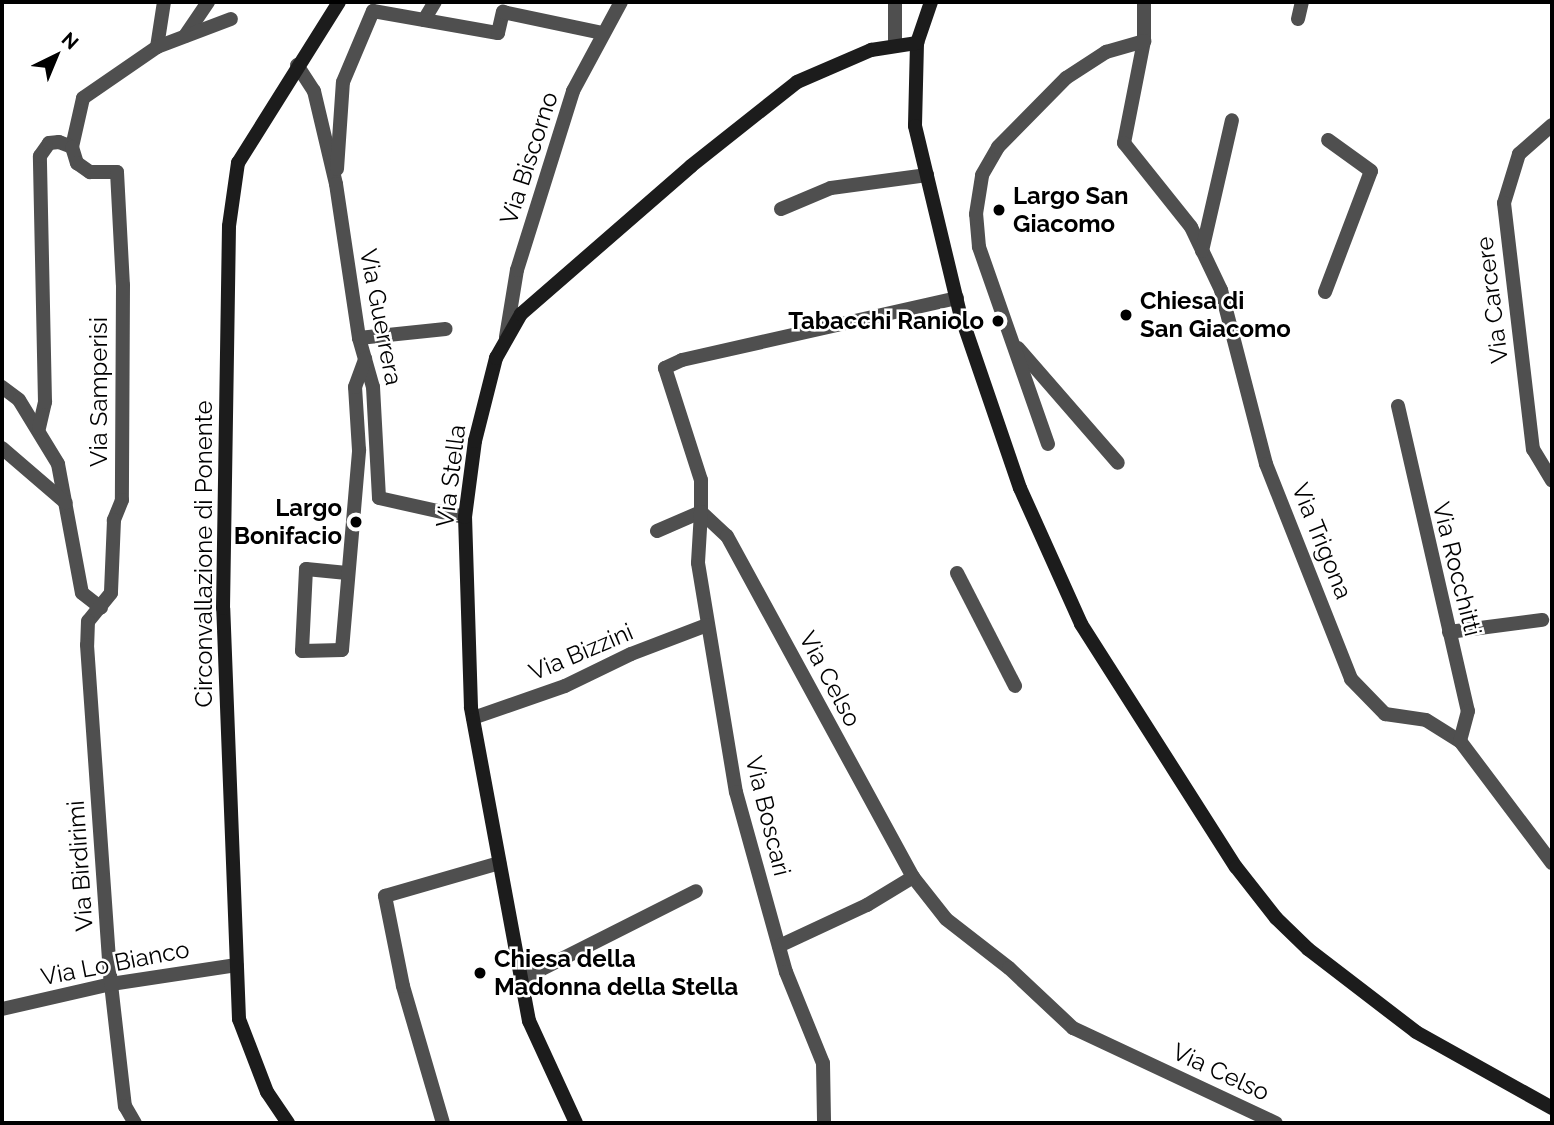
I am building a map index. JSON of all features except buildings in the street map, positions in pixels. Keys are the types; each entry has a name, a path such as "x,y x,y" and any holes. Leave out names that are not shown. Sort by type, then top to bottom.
{"street":[{"path":"157,47 164,2"},
{"path":"185,36 208,2"},
{"name":"Circonvallazione di Ponente","path":"288,1123 267,1092 239,1019 223,608 229,226 238,163 339,2"},
{"path":"424,20 435,2"},
{"name":"Via Biscorno","path":"506,337 517,270 573,91 621,2"},
{"path":"895,2 895,46"},
{"path":"931,2 917,43 915,126 957,298 1020,488 1081,624 1236,867 1308,949 1416,1032 1552,1108"},
{"path":"1048,444 979,247 976,214 982,175 998,147 1066,78 1105,52 1144,41 1144,2"},
{"path":"1297,19 1302,2"},
{"path":"336,184 343,82 373,11 498,33 503,12 603,33"},
{"path":"39,428 45,402 40,156 50,143 72,147 83,98 157,47 231,19"},
{"name":"Via Trigona","path":"1144,41 1124,143 1191,227 1221,290 1247,399 1266,464 1352,679 1385,714 1426,720 1460,741 1552,863"},
{"name":"Via Stella","path":"576,1123 529,1021 473,718 464,517 475,441 496,358 506,337 531,305 691,166 797,82 871,50 917,43"},
{"name":"Via Guerrera","path":"298,65 314,91 336,184 359,338 373,387 379,498 464,517"},
{"path":"1202,251 1232,120"},
{"name":"Via Carcere","path":"1552,125 1519,154 1504,203 1533,449 1552,481"},
{"path":"1325,292 1371,171 1328,140"},
{"name":"Via Samperisi","path":"72,147 77,163 90,172 117,172 123,285 122,500 114,520 111,593 102,608"},
{"path":"781,209 831,188 927,175"},
{"path":"657,531 701,512 701,480 665,368 682,360 957,298"},
{"path":"359,338 446,329"},
{"path":"1012,342 1118,463"},
{"path":"347,573 306,569 302,651 342,650 359,450 355,387 365,359"},
{"path":"2,387 19,400 39,428 58,464 82,593 102,608"},
{"name":"Via Rocchitti","path":"1398,406 1468,711 1460,741"},
{"path":"2,447 66,503"},
{"name":"Via Boscari","path":"701,512 698,563 736,792 779,946 823,1063 824,1123"},
{"name":"Via Celso","path":"701,512 727,536 913,877 946,919 1009,968 1073,1028 1276,1123"},
{"path":"957,573 1015,686"},
{"name":"Via Birdirimi","path":"102,608 88,621 87,645 111,984 125,1106 135,1123"},
{"path":"1449,632 1542,620"},
{"name":"Via Bizzini","path":"473,718 565,686 631,654 707,625"},
{"path":"443,1123 403,986 385,896 499,863"},
{"path":"779,946 867,905 913,877"},
{"path":"520,980 696,891"},
{"name":"Via Lo Bianco","path":"2,1009 111,984 237,964"}],"place":[{"name":"Largo San Giacomo","path":"999,210"},
{"name":"Chiesa di San Giacomo","path":"1126,315"},
{"name":"Tabacchi Raniolo","path":"998,321"},
{"name":"Largo Bonifacio","path":"356,522"},
{"name":"Chiesa della Madonna della Stella","path":"480,973"}]}
